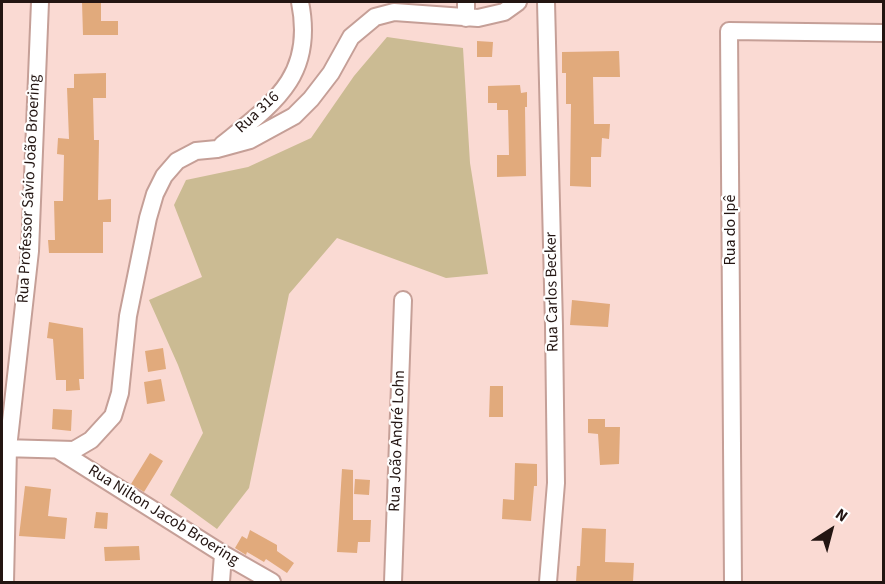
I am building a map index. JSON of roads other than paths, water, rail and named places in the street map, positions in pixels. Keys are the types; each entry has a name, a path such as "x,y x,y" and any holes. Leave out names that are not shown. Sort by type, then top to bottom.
{"street":[{"name":"Rua Professor Sávio João Broering","path":"5,582 4,448 30,251 40,2"},
{"name":"Rua 316","path":"217,150 270,106 289,84 300,62 304,37 300,2"},
{"path":"4,448 74,450 102,430 112,416 120,393 133,286 155,194 164,176 177,161 196,151 217,150 250,140 294,116 331,73 351,37 375,17 394,12 466,10 478,18 496,15 518,2"},
{"name":"Rua Carlos Becker","path":"546,2 556,483 548,582"},
{"name":"Rua do Ipê","path":"733,582 729,32 884,33"},
{"name":"Rua João André Lohn","path":"393,582 403,300"},
{"name":"Rua Nilton Jacob Broering","path":"56,448 223,554 272,582"},
{"path":"221,582 223,554"}]}
